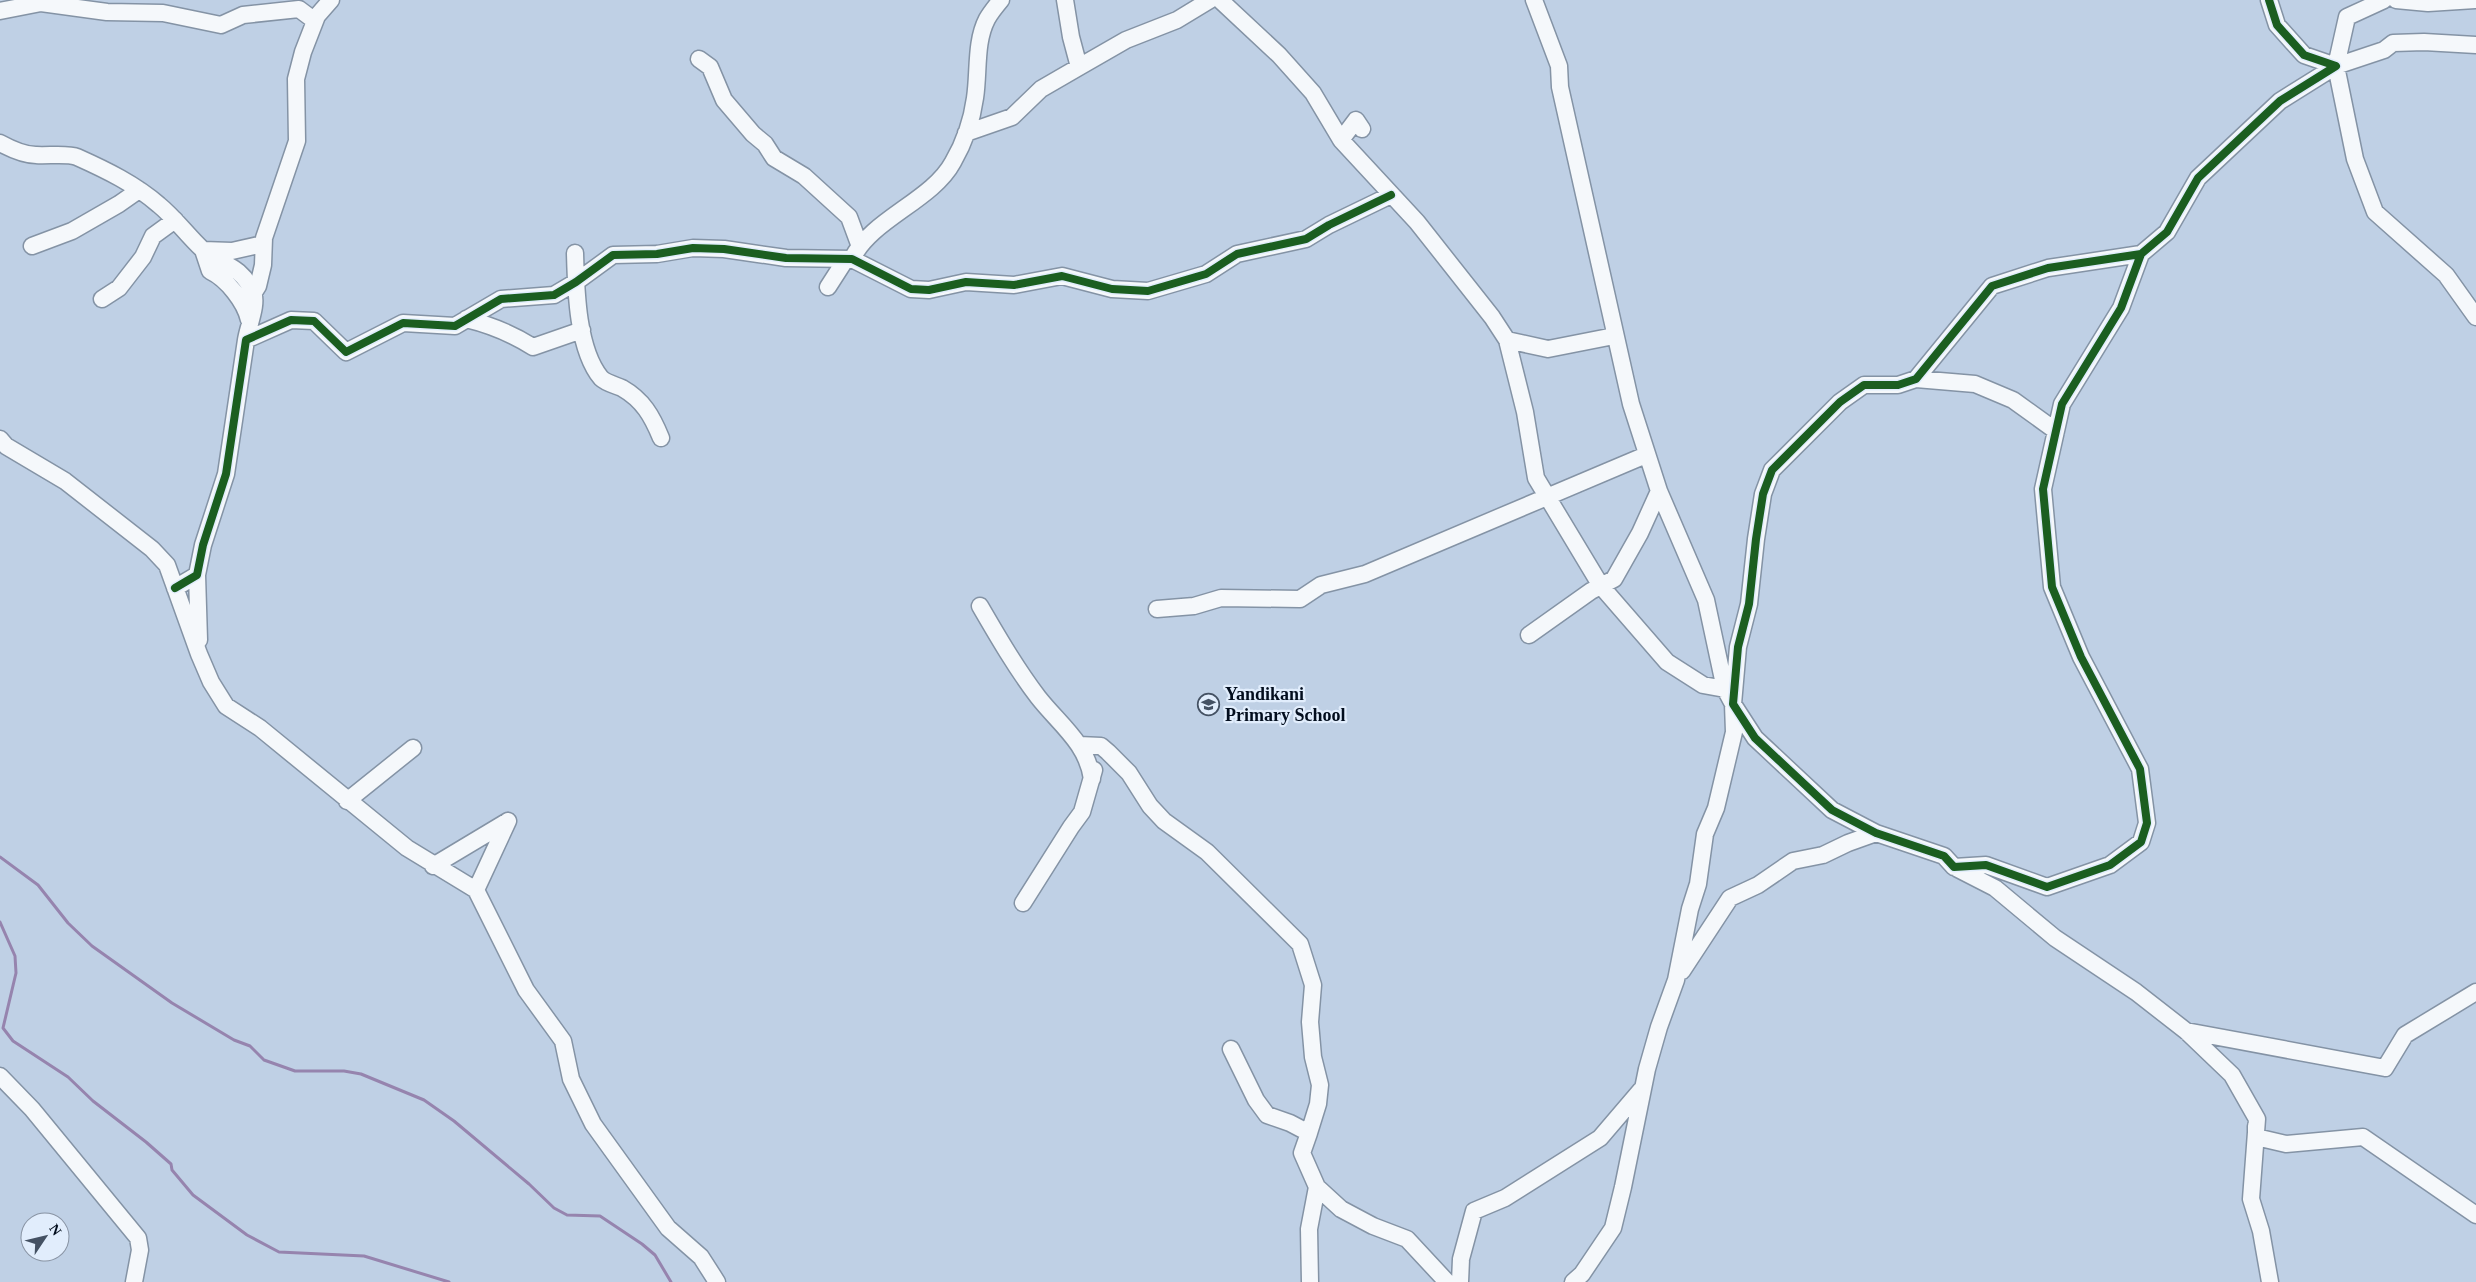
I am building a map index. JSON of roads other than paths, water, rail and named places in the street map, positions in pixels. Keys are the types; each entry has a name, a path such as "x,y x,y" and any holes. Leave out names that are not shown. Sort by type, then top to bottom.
{"street":[{"path":"253,294 258,286 263,265 264,244 283,177 296,141 296,79 303,52 315,21 331,0"},
{"path":"828,287 859,244 928,190 952,164 966,133 975,99 980,40 987,18 1001,0"},
{"path":"1065,0 1071,37 1079,66"},
{"path":"966,133 1012,116 1041,89 1079,66 1126,40 1177,20 1210,0"},
{"path":"1220,0 1279,55 1313,93 1342,140 1417,222 1492,317 1507,340 1525,412 1536,478 1601,586 1667,662 1703,685 1725,689"},
{"path":"1534,0 1559,66 1560,87 1592,226 1597,259 1614,336 1646,455 1659,491 1706,600 1725,689 1754,738 1832,810 1876,833 1944,856 1954,867 1995,888 2055,938 2136,992 2186,1031 2232,1075 2257,1119 2256,1137 2286,1144 2363,1137 2476,1215"},
{"path":"2269,0 2277,25 2304,55 2336,66"},
{"path":"2384,0 2347,17 2336,66 2355,159 2375,212 2446,275 2476,317"},
{"path":"2396,0 2428,3 2475,0"},
{"path":"0,10 41,3 107,12 163,13 221,25 243,15 299,9 315,21"},
{"path":"1954,867 1986,865 2046,887 2110,864 2142,842 2147,823 2140,770 2082,656 2052,588 2043,488 2062,404 2121,308 2141,254 2167,232 2198,178 2280,101 2336,66 2384,50 2394,43 2424,42 2476,45"},
{"path":"699,59 710,67 724,100 753,134 765,144 774,158 804,176 849,217 859,244"},
{"path":"1342,140 1356,120 1362,129"},
{"path":"0,143 11,149 34,155 76,156 92,166 108,171 139,190 175,220 203,250 232,266 253,294 255,308 249,320 226,474 203,545 198,575 199,654"},
{"path":"32,246 72,231 119,204 139,190"},
{"path":"246,340 291,320 314,321 346,352 403,322 455,326 501,299 554,295 576,282 613,255 657,254 693,248 724,249 786,258 849,259 911,289 929,290 966,282 1014,284 1062,276 1112,289 1148,291 1206,274 1237,254 1306,239 1329,225 1391,195"},
{"path":"102,299 119,288 143,257 153,236 175,220"},
{"path":"203,250 232,251 264,244"},
{"path":"203,250 210,271 218,275 246,308 249,320"},
{"path":"575,253 578,292 577,312 590,360 602,380 622,389 643,404 653,418 661,438"},
{"path":"1916,379 1992,286 2048,268 2141,254"},
{"path":"466,319 512,333 533,347 582,330"},
{"path":"1507,340 1548,349 1614,336"},
{"path":"1573,1282 1582,1274 1612,1228 1659,1028 1676,980 1690,910 1698,884 1705,834 1716,808 1734,732 1733,704 1738,647 1749,604 1763,494 1772,470 1840,402 1864,385 1898,385 1916,379 1975,384 2014,400 2056,431"},
{"path":"0,439 6,446 65,481 152,549 167,565 199,654 226,706 260,728 347,801 433,866 476,890 526,990 563,1041 571,1079 593,1124 668,1228 701,1257 718,1282"},
{"path":"1157,609 1194,606 1221,598 1300,599 1321,585 1365,574 1646,455"},
{"path":"1529,635 1614,579 1640,533 1659,491"},
{"path":"175,588 198,575"},
{"path":"980,606 1012,660 1039,698 1079,745 1090,762 1092,779"},
{"path":"1079,745 1101,746 1129,773 1150,806 1164,821 1207,852 1300,944 1305,966 1313,985 1310,1022 1313,1057 1320,1085 1318,1104 1302,1153 1317,1186 1341,1209 1373,1226 1406,1239 1447,1282"},
{"path":"1023,903 1070,827 1082,812 1101,746"},
{"path":"347,801 413,748"},
{"path":"433,866 508,821 476,890"},
{"path":"1676,980 1730,898 1758,884 1793,861 1823,855 1876,833"},
{"path":"2186,1031 2385,1068 2405,1035 2476,992"},
{"path":"1230,1049 1256,1100 1267,1115 1290,1123 1309,1133"},
{"path":"0,1076 32,1109 138,1238 140,1250 134,1282"},
{"path":"1460,1282 1461,1259 1474,1211 1505,1198 1600,1138 1645,1084"},
{"path":"2257,1119 2250,1199 2261,1231 2270,1282"},
{"path":"1310,1282 1309,1229 1317,1186"}],"waterway":[{"path":"0,857 38,885 68,923 92,946 172,1003 234,1040 250,1046 264,1060 295,1071 344,1071 361,1074 424,1100 454,1121 529,1184 554,1208 567,1215 600,1216 642,1244 655,1255 671,1282"},
{"path":"0,922 15,956 16,973 3,1028 13,1041 68,1077 93,1101 146,1142 171,1164 172,1170 193,1195 247,1235 279,1252 364,1256 449,1282"}],"place":[{"name":"Yandikani Primary School","path":"1209,704"}]}
